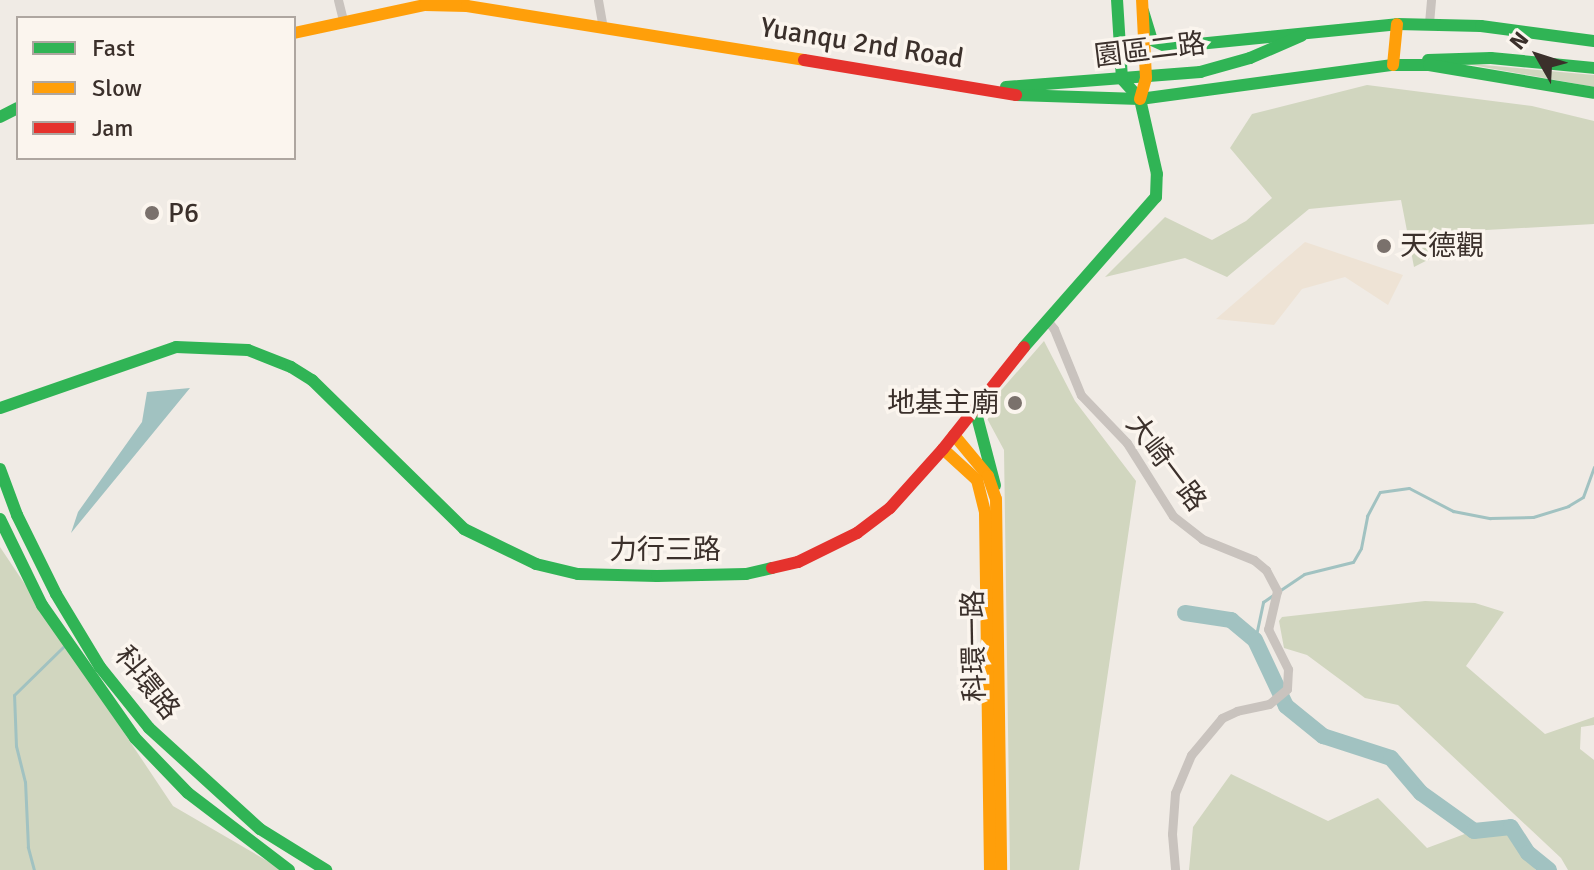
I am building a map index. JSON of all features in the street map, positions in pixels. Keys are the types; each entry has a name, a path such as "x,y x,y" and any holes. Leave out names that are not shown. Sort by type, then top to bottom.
{"street":[{"path":"338,0 343,20"},
{"path":"598,0 603,27"},
{"path":"1117,0 1122,79"},
{"path":"1429,23 1431,0"},
{"name":"Yuanqu 2nd Road","path":"296,32 343,20 425,5 467,6 1025,96 1140,99"},
{"path":"1142,6 1152,40 1168,47 1312,31 1429,23 1547,32 1594,41"},
{"name":"力行三路","path":"0,408 176,347 248,350 291,367 312,380 464,529 516,556 578,574 746,574 798,562 875,522 943,449 1046,319 1089,276 1156,197 1157,174 1140,99 1146,78 1142,6"},
{"path":"1393,65 1397,24"},
{"name":"園區二路","path":"987,88 1200,72 1250,58 1312,31"},
{"path":"1393,65 1445,58 1491,58 1594,68"},
{"path":"1393,65 1429,65 1594,93"},
{"name":"園區二路","path":"1140,99 1393,65"},
{"name":"力行三路","path":"1122,79 1140,99"},
{"name":"大崎一路","path":"1046,319 1054,329 1081,395 1127,443 1173,516 1202,539 1245,555 1266,570 1278,599 1268,629 1288,669 1287,689 1275,700 1226,716 1207,733 1191,755 1175,793 1172,834 1175,870"},
{"name":"科環一路","path":"975,409 994,471 1001,870"},
{"path":"954,435 978,462 995,492"},
{"name":"科環一路","path":"943,449 977,480 983,502 990,870"},
{"name":"科環路","path":"0,469 17,515 56,594 100,667 149,728 260,829 326,870"},
{"name":"科環路","path":"1,522 42,605 87,675 135,738 188,793 289,870"}],"green space":[{"path":"1461,63 1594,75 1594,87"},
{"path":"1367,85 1532,106 1594,121 1594,224 1486,230 1414,267 1401,200 1309,209 1227,277 1185,258 1105,277 1165,217 1212,240 1246,221 1272,198 1230,148 1252,114"},
{"path":"1044,341 1075,401 1136,481 1079,870 1010,870 1004,450 983,411"},
{"path":"0,547 173,806 283,870 0,870"},
{"path":"1425,601 1475,603 1504,612 1466,666 1545,734 1594,717 1594,725 1581,727 1580,749 1594,760 1594,870 1568,870 1561,858 1398,705 1365,698 1307,655 1284,648 1279,621 1282,617"},
{"path":"1231,774 1328,821 1378,798 1427,848 1497,822 1536,870 1189,870 1193,827"}],"shaded area":[{"path":"1305,242 1403,275 1388,305 1345,277 1302,289 1274,325 1216,319"}],"water":[{"path":"190,388 71,533 78,512 142,422 147,392"}],"waterway":[{"path":"1279,591 1304,574 1353,562 1361,548 1367,516 1380,492 1409,488 1453,511 1490,518 1533,517 1568,506 1583,497 1594,467"},
{"path":"1255,640 1263,602 1273,595"},
{"path":"1185,613 1231,620 1255,640 1286,706 1323,736 1391,758 1421,793 1474,831 1511,827 1528,853 1549,870"},
{"path":"34,870 28,847 25,782 16,746 14,695 64,646"}],"traffic: fast":[{"path":"1024,347 1156,197 1157,174 1140,99 1122,79 1117,0"},
{"path":"1143,11 1152,40 1168,47 1397,24 1481,26 1594,41"},
{"path":"1006,87 1200,72 1250,58 1301,36"},
{"path":"1428,60 1491,58 1594,68"},
{"path":"1016,95 1140,99 1393,65 1429,65 1594,93"},
{"path":"0,117 16,109"},
{"path":"0,408 176,347 248,350 291,367 312,380 464,529 536,564 578,574 657,576 746,574 772,568"},
{"path":"975,409 995,485"},
{"path":"0,469 17,515 56,594 100,667 149,728 260,829 326,870"},
{"path":"0,519 42,605 135,738 188,793 289,870"}],"traffic: slow":[{"path":"1140,99 1146,78 1142,0"},
{"path":"296,33 425,5 467,6 804,60"},
{"path":"1393,65 1397,24"},
{"path":"954,435 988,476 996,499 1001,870"},
{"path":"943,449 977,480 985,513 990,870"}],"traffic: jam":[{"path":"804,60 1016,95"},
{"path":"772,568 798,562 857,533 890,508 943,449 1024,347"}],"place":[{"name":"P6","path":"152,213"},
{"name":"天德觀","path":"1384,246"},
{"name":"地基主廟","path":"1015,403"}]}
